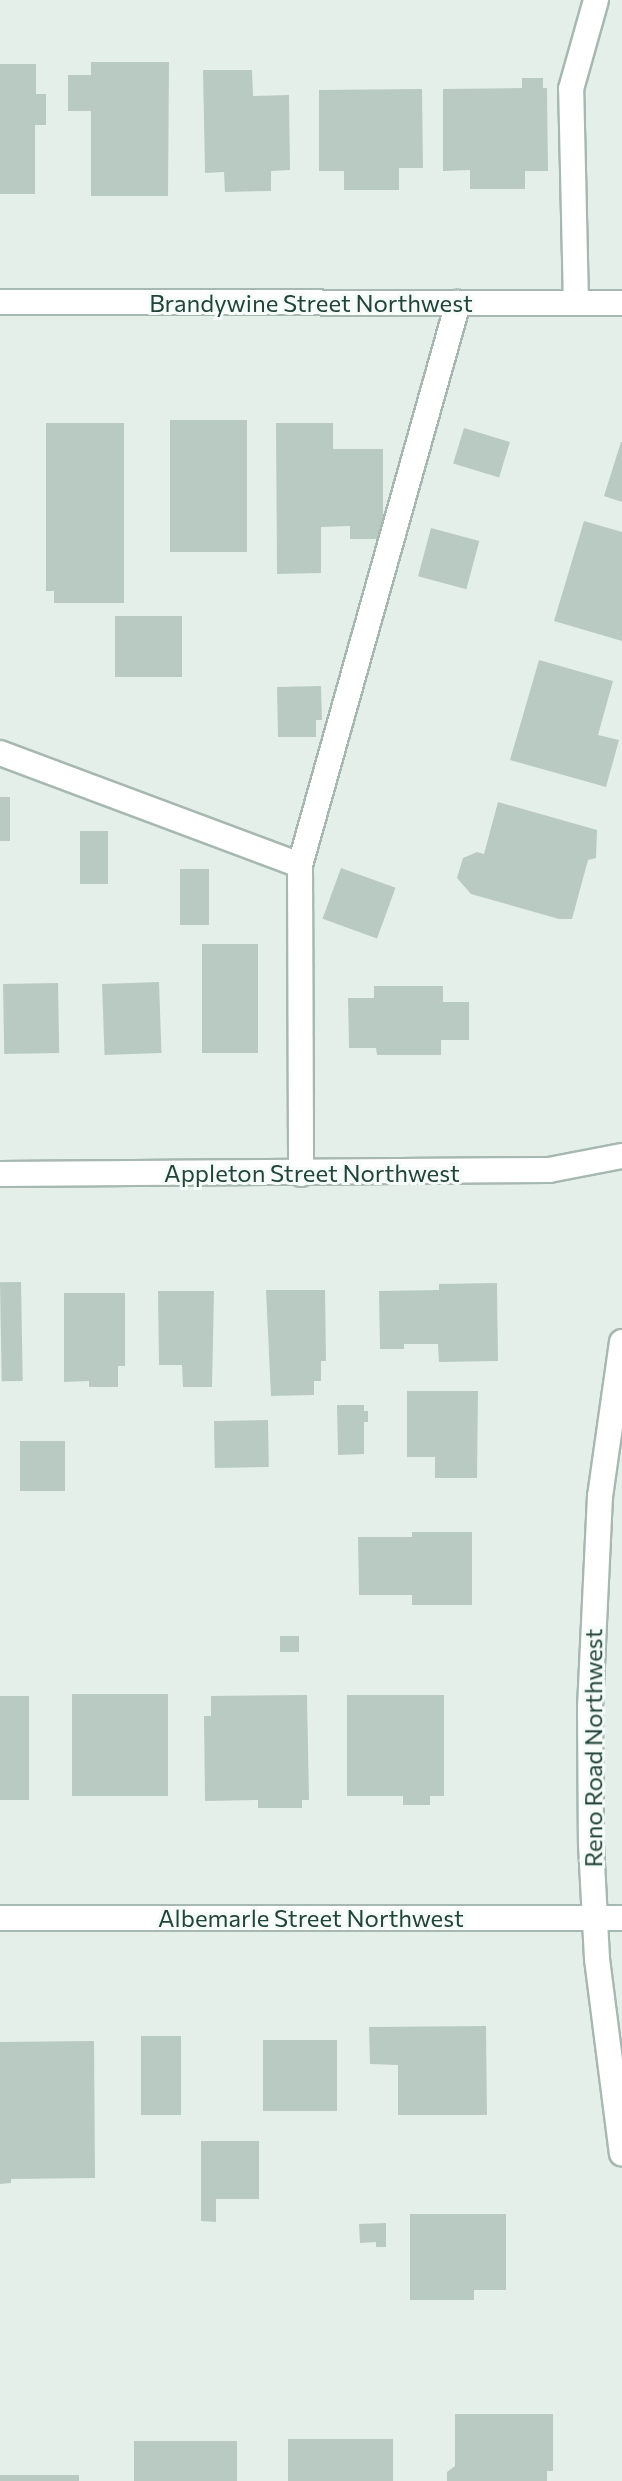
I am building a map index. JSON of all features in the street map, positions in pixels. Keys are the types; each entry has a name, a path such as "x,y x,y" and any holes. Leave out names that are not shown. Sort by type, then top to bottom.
{"street":[{"path":"576,303 571,89 596,0"},
{"name":"Brandywine Street Northwest","path":"0,302 622,303"},
{"path":"301,1174 300,865 458,303"},
{"path":"0,753 300,865"},
{"name":"Appleton Street Northwest","path":"0,1174 549,1170 622,1156"},
{"name":"Reno Road Northwest","path":"622,1342 607,1441 594,1565 590,1722 595,1918 602,2005 622,2153"},
{"name":"Albemarle Street Northwest","path":"0,1918 622,1918"}],"building":[{"path":"91,62 169,62 168,196 91,196 91,111 68,111 68,75 91,75"},
{"path":"0,64 36,64 36,94 46,94 46,125 35,125 35,194 0,194"},
{"path":"203,70 252,70 253,96 289,95 290,170 271,171 271,191 225,192 224,172 205,173"},
{"path":"522,78 543,78 543,88 547,88 548,171 525,171 525,189 470,189 470,170 443,171 443,89 522,88"},
{"path":"422,89 423,168 399,168 399,190 344,190 344,171 319,171 319,90"},
{"path":"170,420 247,420 247,552 170,552"},
{"path":"46,423 124,423 124,603 54,603 54,591 46,591"},
{"path":"276,423 333,423 333,449 383,449 383,539 350,539 350,526 321,527 321,573 277,574"},
{"path":"464,428 510,442 499,477 453,463"},
{"path":"622,442 622,502 604,496"},
{"path":"584,521 622,532 622,641 554,621"},
{"path":"431,528 479,541 466,589 418,576"},
{"path":"115,616 182,616 182,677 115,677"},
{"path":"539,660 613,681 598,735 619,740 606,787 510,760"},
{"path":"321,686 322,720 316,720 316,737 278,737 277,687"},
{"path":"0,797 10,797 10,841 0,841"},
{"path":"498,802 597,830 596,858 588,860 572,919 559,919 471,894 457,878 463,858 477,852 484,854"},
{"path":"80,831 108,831 108,884 80,884"},
{"path":"341,868 396,888 377,939 323,919"},
{"path":"180,869 209,869 209,925 180,925"},
{"path":"202,944 258,944 258,1053 202,1053"},
{"path":"159,982 161,1053 105,1055 102,984"},
{"path":"58,983 59,1053 4,1054 3,984"},
{"path":"374,986 443,986 443,1002 469,1002 469,1040 441,1040 441,1055 377,1055 376,1048 349,1048 348,998 374,998"},
{"path":"0,1282 21,1282 23,1381 2,1381"},
{"path":"497,1283 498,1361 439,1362 438,1344 404,1344 404,1349 380,1349 379,1291 439,1290 439,1284"},
{"path":"266,1290 325,1290 326,1361 321,1361 321,1381 314,1381 314,1395 271,1396"},
{"path":"158,1291 214,1291 212,1387 183,1387 182,1365 159,1365"},
{"path":"64,1293 125,1293 125,1366 118,1366 118,1387 89,1387 89,1381 64,1382"},
{"path":"407,1391 478,1391 477,1478 435,1478 435,1457 407,1457"},
{"path":"337,1405 364,1405 364,1411 368,1411 368,1422 364,1422 364,1454 338,1455"},
{"path":"268,1420 269,1467 215,1468 214,1421"},
{"path":"20,1441 65,1441 65,1491 20,1491"},
{"path":"412,1532 472,1532 472,1605 412,1605 412,1595 359,1595 358,1537 412,1537"},
{"path":"280,1636 299,1636 299,1652 280,1652"},
{"path":"72,1694 168,1694 168,1796 72,1796"},
{"path":"307,1695 309,1800 302,1800 302,1808 258,1808 258,1800 205,1801 204,1716 211,1716 211,1696"},
{"path":"347,1695 444,1695 444,1796 430,1796 430,1805 403,1805 403,1796 347,1796"},
{"path":"0,1696 29,1696 29,1800 0,1800"},
{"path":"486,2026 487,2115 398,2115 398,2065 370,2064 369,2027"},
{"path":"141,2036 181,2036 181,2115 141,2115"},
{"path":"263,2040 337,2040 337,2111 263,2111"},
{"path":"94,2041 95,2178 11,2179 11,2183 0,2184 0,2042"},
{"path":"201,2141 259,2141 259,2199 216,2199 216,2222 201,2221"},
{"path":"410,2214 506,2214 506,2290 474,2290 474,2300 410,2300"},
{"path":"386,2223 386,2247 376,2247 376,2242 360,2243 359,2224"},
{"path":"455,2414 553,2414 553,2471 547,2471 547,2481 447,2481 447,2472 455,2466"},
{"path":"288,2439 393,2439 393,2481 288,2481"},
{"path":"134,2441 237,2441 237,2481 134,2481"},
{"path":"0,2475 79,2475 79,2481 0,2481"}]}
